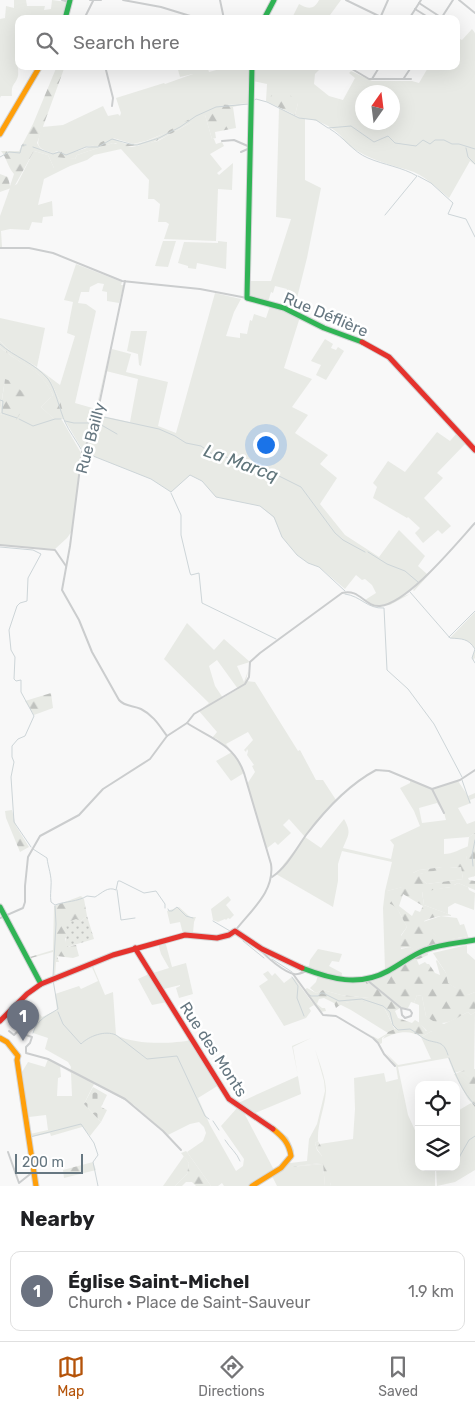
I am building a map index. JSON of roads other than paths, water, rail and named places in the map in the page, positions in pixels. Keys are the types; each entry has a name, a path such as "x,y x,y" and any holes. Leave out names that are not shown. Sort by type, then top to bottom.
{"street":[{"path":"62,0 70,1 66,15"},
{"path":"86,15 92,0 101,0"},
{"path":"123,0 142,3 186,15"},
{"path":"220,0 223,15"},
{"path":"266,15 274,0"},
{"path":"346,0 377,15"},
{"path":"382,15 388,0"},
{"path":"412,15 421,0"},
{"path":"444,15 453,0"},
{"path":"459,0 475,13"},
{"path":"419,3 437,15"},
{"path":"416,9 425,15"},
{"path":"0,134 38,70"},
{"path":"106,70 113,98 112,106"},
{"path":"247,298 252,70"},
{"path":"354,70 362,76 372,79 411,79"},
{"path":"372,79 378,70"},
{"path":"404,78 409,70"},
{"path":"222,141 237,140 250,148"},
{"path":"241,152 250,148"},
{"name":"Rue Déflière","path":"0,248 29,248 53,254 125,282 200,289 247,298 284,308 324,328 354,338 389,357 475,450"},
{"name":"Rue Bailly","path":"125,282 96,424 82,452 70,546 62,586 63,592 79,620 89,648 112,689 122,703 139,708 154,718 167,736"},
{"path":"2,917 24,907 24,886 28,857 40,836 73,818 86,808 102,789 148,761 155,755 167,736 187,723 194,714 245,684 249,677 250,662 253,658 338,595 347,592 355,593 377,606 386,605 410,592 475,524"},
{"path":"0,545 55,550 66,566"},
{"path":"0,1021 32,990 41,984 113,955 190,934 222,938 232,934 267,891 272,877 271,864 239,762 221,742 187,723"},
{"path":"272,877 284,865 336,800 369,773 376,770 389,771 432,789 455,782 475,770"},
{"path":"432,789 444,813"},
{"path":"0,907 2,917 41,984"},
{"path":"235,931 260,949 307,970 336,980 352,982 367,980 384,973 428,949 475,940"},
{"name":"Rue des Monts","path":"135,948 229,1099 234,1105 282,1135 289,1144 291,1155 288,1162 252,1186"},
{"path":"260,949 268,958 293,974 323,1015 335,1016 373,1038 395,1066"},
{"path":"293,974 300,974 307,970"},
{"path":"367,980 401,1008 410,1010 412,1013 410,1017 404,1018 401,1008"},
{"path":"9,1030 14,1035 18,1032 32,1037 26,1047 26,1053"},
{"path":"0,1038 21,1055"},
{"path":"36,1186 18,1060 21,1055 26,1053 48,1060 126,1100 151,1120 181,1150"},
{"path":"8,1152 20,1182"},
{"path":"17,1186 34,1171"}],"waterway":[{"path":"253,101 256,99 267,102 299,118 316,120 328,128 351,126 374,142 388,136 395,143 416,146 423,140 430,144 435,140 444,140 452,144 475,149"},
{"path":"33,147 53,154 59,152 66,155 86,147 98,147 112,139 137,145 159,138 196,116 216,107 249,104"},
{"path":"330,129 363,155 417,176 385,215"},
{"path":"0,157 9,152 20,153 22,145 26,145"},
{"path":"466,148 468,157 475,164"},
{"path":"418,176 431,183 453,203 448,214 466,219 475,237"},
{"path":"0,344 43,373 48,379 68,429 81,449"},
{"path":"0,400 3,401 2,413 17,418"},
{"name":"La Marcq","path":"117,434 98,423 99,416 159,429 186,443 201,446 211,453 233,459 252,469 273,473 301,487 335,533 343,540 365,552"},
{"path":"19,419 33,426 61,419"},
{"name":"La Marcq","path":"65,421 95,423"},
{"path":"83,452 151,479 171,492 190,475 202,481 216,497 260,506 274,517 282,537 297,555 308,563 319,567 345,591"},
{"path":"171,493 181,515 181,535 190,573 191,575 199,573 202,603 276,639"},
{"path":"0,547 33,550 41,554 28,578 27,601 17,606 9,630 11,650 15,657 14,679 16,681 21,680 21,692 34,716 25,736 18,739 12,746 14,762 11,777 14,822 31,847"},
{"name":"La Marcq","path":"368,552 387,564 405,571 418,582"},
{"name":"La Marcq","path":"410,592 450,638 464,640 472,645 475,649 472,658 475,663"},
{"path":"345,594 351,595 373,607 384,608 387,670 408,689 434,724 462,777"},
{"path":"449,637 475,611"},
{"path":"462,780 470,803"},
{"path":"473,866 472,855 475,840"},
{"path":"33,849 47,858 51,879 51,902 55,905 87,896 95,897 108,889 116,890 118,881 120,881 144,893 156,891 165,904 165,908"},
{"path":"117,890 121,920 135,918"},
{"path":"53,977 56,924 55,906"},
{"path":"168,909 172,911 177,907 186,916 193,918"},
{"path":"213,921 230,931"},
{"path":"243,941 264,958"},
{"path":"272,959 292,972"},
{"path":"292,977 298,986 297,998 304,1016"},
{"path":"33,1033 40,1021 58,1009 53,980"},
{"path":"308,994 318,996 323,993 339,1001 362,999 383,1006 390,1012 393,1025 398,1030 410,1029 427,1040 441,1044 448,1055"},
{"path":"58,1012 63,1024 81,1044 97,1035 107,1033 116,1035 147,1059 177,1056 205,1116 209,1119"},
{"path":"449,1058 463,1089 475,1105"},
{"path":"21,1072 30,1137 81,1124 94,1143 98,1155 93,1162 98,1186"},
{"path":"213,1121 219,1130"},
{"path":"460,1156 469,1140 475,1136"},
{"path":"225,1140 240,1161"}],"place":[{"name":"Église Saint-Michel","path":"23,1041"}]}
